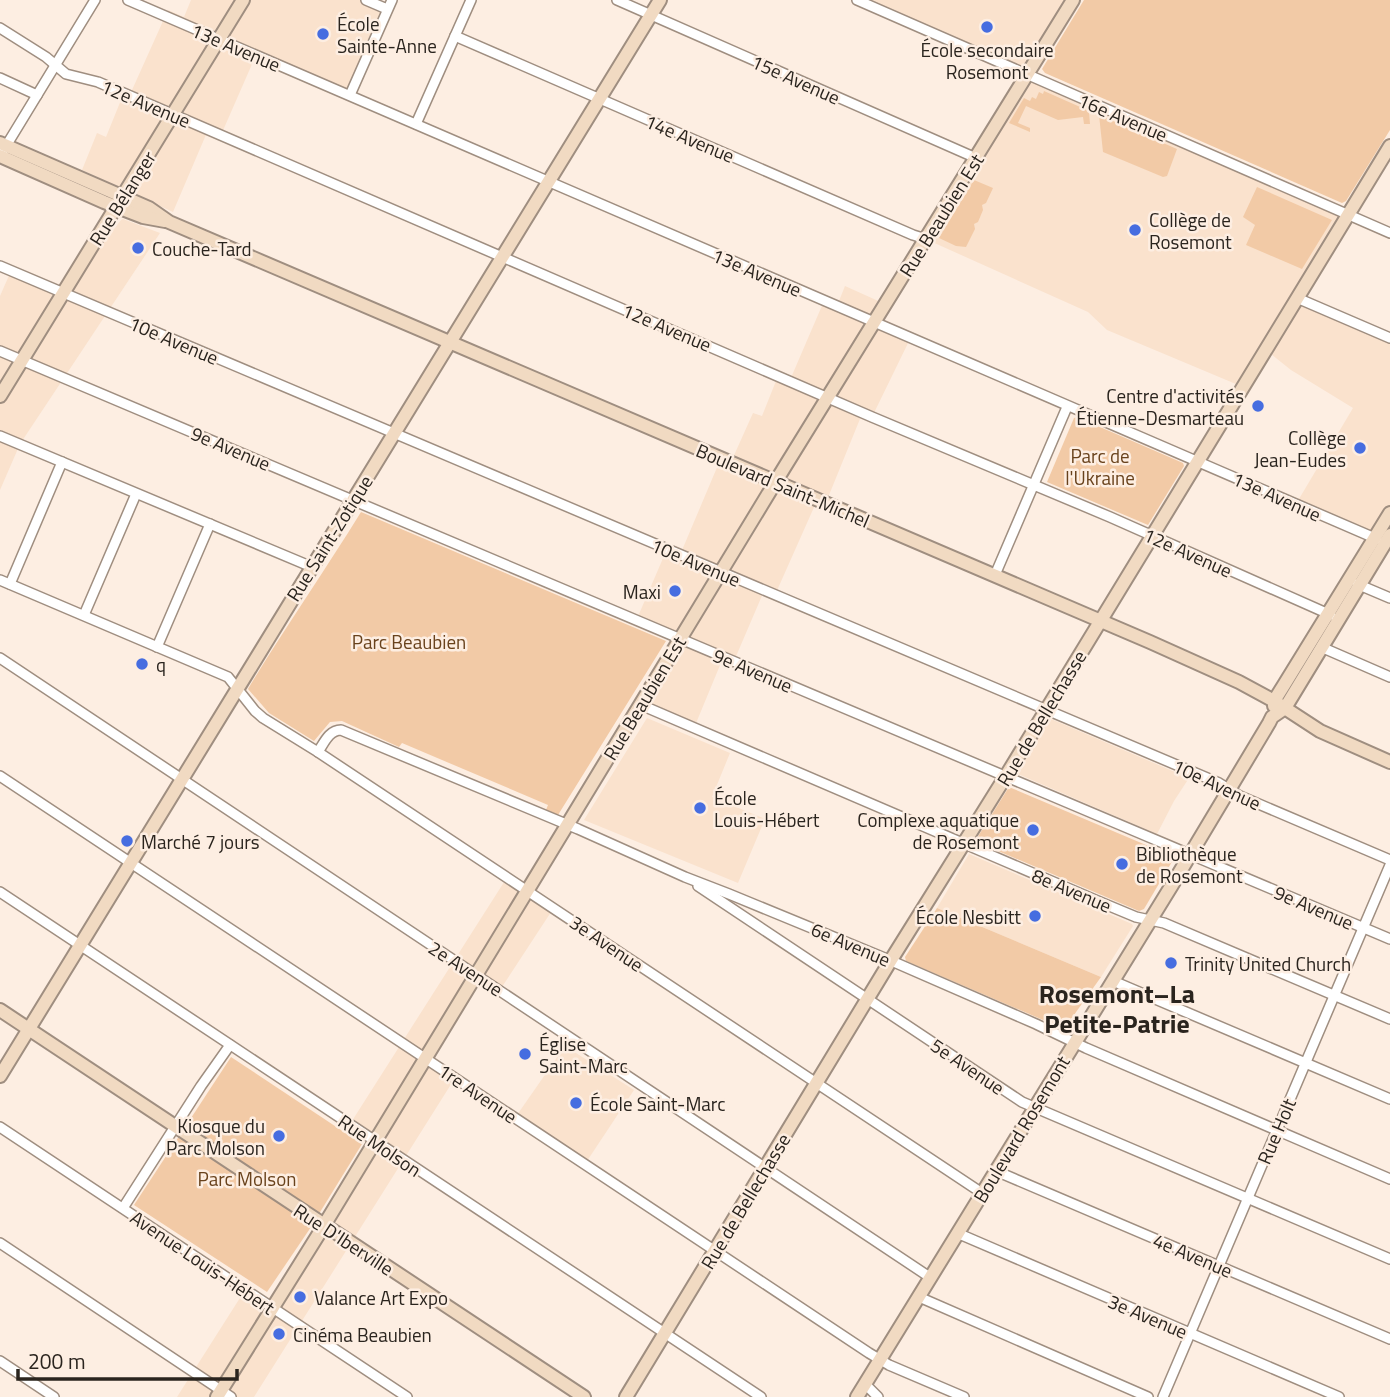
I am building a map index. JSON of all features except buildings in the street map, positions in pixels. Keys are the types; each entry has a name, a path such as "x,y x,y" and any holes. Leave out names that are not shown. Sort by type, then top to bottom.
{"street":[{"path":"1,150 95,0"},
{"name":"13e Avenue","path":"128,0 1067,407 1383,538"},
{"name":"Rue Bélanger","path":"0,396 243,0"},
{"path":"350,95 389,5 366,0"},
{"path":"416,124 471,0"},
{"name":"15e Avenue","path":"617,0 976,158"},
{"name":"Rue Saint-Zotique","path":"0,1076 660,0"},
{"name":"16e Avenue","path":"857,0 1390,233"},
{"name":"Rue Beaubien Est","path":"223,1395 374,1141 776,481 1073,0"},
{"name":"12e Avenue","path":"0,28 66,74 98,82 1334,616"},
{"name":"14e Avenue","path":"455,36 926,239"},
{"path":"0,78 37,95"},
{"name":"Rue de Bellechasse","path":"626,1397 1390,146"},
{"name":"Boulevard Saint-Michel","path":"1,150 119,201 149,208 169,222 1100,620 1230,678 1280,704 1320,731 1390,762"},
{"name":"10e Avenue","path":"0,266 1219,783 1240,796 1390,863"},
{"path":"1297,298 1390,338"},
{"name":"9e Avenue","path":"0,351 1390,939"},
{"path":"995,575 1067,407"},
{"path":"0,436 312,567"},
{"path":"10,584 62,462"},
{"path":"84,615 136,494"},
{"name":"Boulevard Rosemont","path":"857,1397 1383,538 1390,513"},
{"path":"157,647 211,524"},
{"path":"0,580 228,677 237,688"},
{"path":"1354,583 1390,598"},
{"name":"Boulevard Rosemont","path":"1280,704 1321,647 1334,616"},
{"path":"1321,647 1390,677"},
{"name":"2e Avenue","path":"0,659 931,1278"},
{"name":"3e Avenue","path":"237,688 263,718 982,1193"},
{"name":"8e Avenue","path":"641,705 1132,915 1164,923 1390,1019"},
{"name":"6e Avenue","path":"318,752 331,733 341,730 685,877 891,960 1390,1179"},
{"name":"1re Avenue","path":"0,776 880,1359 964,1397"},
{"name":"Rue Holt","path":"1163,1397 1390,863"},
{"name":"5e Avenue","path":"685,877 1022,1102 1390,1259"},
{"name":"Rue Molson","path":"0,892 761,1397"},
{"path":"1113,981 1390,1098"},
{"name":"Rue D'Iberville","path":"0,1010 584,1397"},
{"path":"123,1208 230,1045"},
{"name":"Avenue Louis-Hébert","path":"0,1127 407,1397"},
{"name":"4e Avenue","path":"996,1171 1390,1339"},
{"name":"3e Avenue","path":"957,1233 1339,1397"},
{"path":"0,1243 223,1395"},
{"path":"919,1297 1148,1397"},
{"path":"0,1361 54,1397"},
{"path":"865,1384 878,1397"}],"shaded area":[{"path":"191,0 366,0 387,9 350,95 256,55 221,135 208,130 173,212 82,170 97,133 106,137 121,100 132,90 168,10 184,17"},
{"name":"École secondaire Rosemont","path":"856,0 1073,0 1027,75"},
{"name":"Collège de Rosemont","path":"1027,75 1348,215 1298,298 1390,338 1390,513 1374,538 1296,504 1353,408 1291,370 1266,350 1243,387 1107,330 1088,312 930,241"},
{"path":"123,219 160,233 20,444 0,490 0,296 11,271 64,293"},
{"path":"845,286 885,304 875,322 910,339 872,417 862,414 827,500 815,505 775,595 764,591 734,661 723,658 694,728 641,705 680,639 636,621 667,549 680,555 721,458 731,462 753,413 762,416 778,376 790,380 824,301 837,306"},
{"path":"647,718 730,753 712,797 765,819 738,883 584,820"},
{"path":"1051,719 1189,778 1157,834 1018,774"},
{"name":"École Nesbitt","path":"969,854 1132,924 1101,977 937,908"},
{"path":"506,879 553,909 500,990 477,975 426,1058 455,1078 254,1397 177,1397 245,1290 272,1307 374,1141 350,1124"},
{"name":"École Saint-Marc","path":"565,1046 634,1090 587,1161 517,1115"}],"green space":[{"path":"1084,0 1390,0 1390,130 1346,201 1342,203 1045,73 1042,69"},
{"path":"1044,91 1087,110 1090,124 1084,124 1083,117 1058,120 1026,106 1018,123 1030,128 1030,132 1009,123 1024,98 1030,101 1032,97 1036,99 1039,92 1043,94"},
{"path":"1099,115 1177,149 1167,176 1163,177 1103,152"},
{"path":"974,180 993,188 986,203 982,205 983,210 978,222 974,224 975,229 966,247 956,246 939,238"},
{"path":"1257,187 1332,220 1302,269 1246,245 1255,225 1243,217"},
{"name":"Parc de l'Ukraine","path":"1074,418 1183,463 1184,466 1148,525 1047,482"},
{"name":"Parc Beaubien","path":"361,512 666,641 558,815 546,810 548,805 402,743 399,747 342,721 330,722 314,741 269,713 248,689"},
{"path":"1009,787 1172,856 1173,860 1144,909 1139,911 977,842"},
{"path":"937,908 1101,977 1064,1029 906,961 905,957"},
{"name":"Parc Molson","path":"231,1057 362,1144 267,1292 134,1205"}],"place":[{"name":"École secondaire Rosemont","path":"987,27"},
{"name":"École Sainte-Anne","path":"323,34"},
{"name":"Collège de Rosemont","path":"1135,230"},
{"name":"Couche-Tard","path":"138,248"},
{"name":"Centre d'activités Étienne-Desmarteau","path":"1258,406"},
{"name":"Collège Jean-Eudes","path":"1360,448"},
{"name":"Maxi","path":"675,591"},
{"name":"q","path":"142,664"},
{"name":"École Louis-Hébert","path":"700,808"},
{"name":"Complexe aquatique de Rosemont","path":"1033,830"},
{"name":"Marché 7 jours","path":"127,841"},
{"name":"Bibliothèque de Rosemont","path":"1122,864"},
{"name":"École Nesbitt","path":"1035,916"},
{"name":"Trinity United Church","path":"1171,963"},
{"name":"Église Saint-Marc","path":"525,1054"},
{"name":"École Saint-Marc","path":"576,1103"},
{"name":"Kiosque du Parc Molson","path":"279,1136"},
{"name":"Valance Art Expo","path":"300,1297"},
{"name":"Cinéma Beaubien","path":"279,1334"}],"district":[{"name":"Rosemont–La Petite-Patrie","path":"1117,1008"}]}
